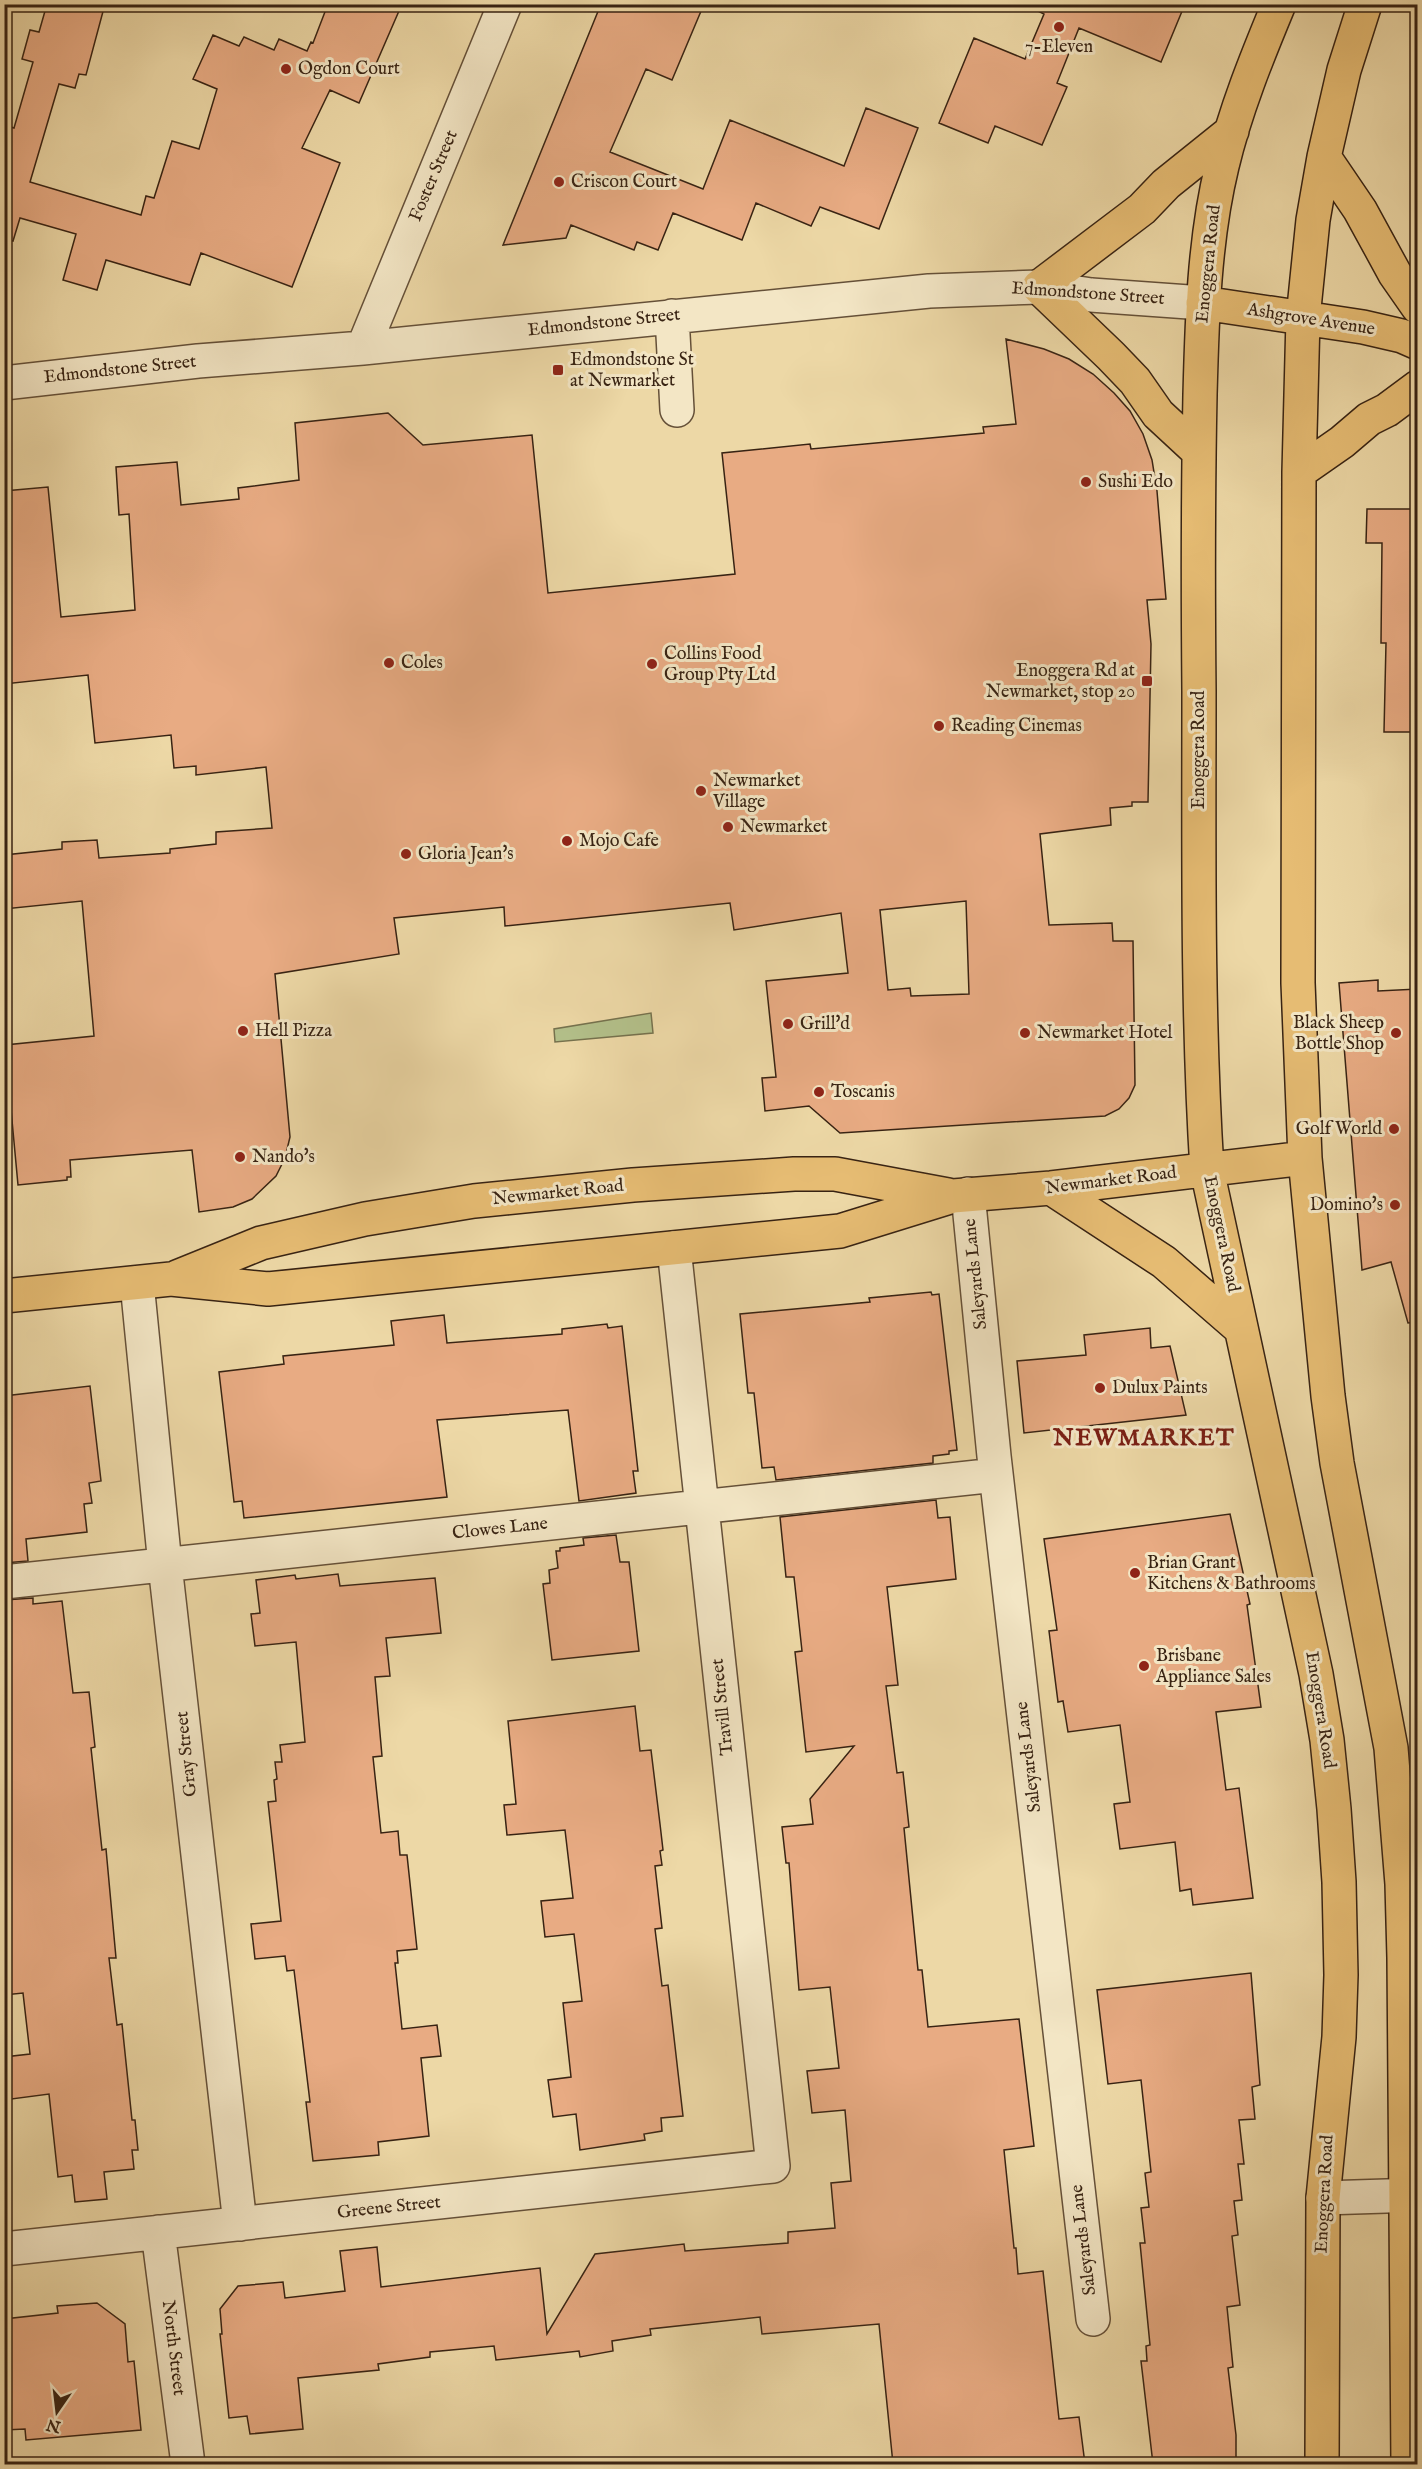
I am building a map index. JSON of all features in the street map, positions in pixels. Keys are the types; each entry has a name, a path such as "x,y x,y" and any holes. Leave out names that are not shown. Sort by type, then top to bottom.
{"main road":[{"name":"Enoggera Road","path":"1279,4 1248,80 1232,130 1214,204 1203,303 1199,452 1200,990 1207,1170 1316,1674 1327,1740 1334,1809 1339,1882 1341,1975 1339,2037 1323,2198 1322,2464"},
{"path":"1365,4 1344,70 1324,158 1313,220 1303,318 1299,472 1298,971 1305,1158 1327,1385 1337,1463 1390,1748 1398,1817 1411,2196 1408,2464"},
{"path":"1199,452 1158,414 1140,387 1111,356 1039,287 1142,209 1166,184 1232,130"},
{"path":"1324,158 1360,210 1395,273 1418,307"},
{"name":"Ashgrove Avenue","path":"1203,303 1381,331 1418,343"},
{"path":"1299,472 1342,442 1369,419 1387,410 1418,387"},
{"name":"Newmarket Road","path":"4,1296 171,1279 268,1289 840,1231 961,1195 1051,1188 1305,1158"},
{"name":"Newmarket Road","path":"171,1279 261,1243 444,1204 633,1185 794,1173 835,1174 961,1195"},
{"path":"1051,1188 1164,1262 1240,1328"}],"street":[{"name":"Foster Street","path":"363,348 505,4"},
{"name":"Edmondstone Street","path":"4,383 198,361 363,348 929,291 1039,287 1092,296 1203,303"},
{"path":"672,316 677,410"},
{"name":"Saleyards Lane","path":"961,1195 996,1475 1094,2319"},
{"name":"Travill Street","path":"674,1248 773,2166"},
{"name":"Gray Street","path":"137,1283 165,1565 240,2224"},
{"name":"Clowes Lane","path":"4,1582 996,1475"},
{"name":"Greene Street","path":"4,2249 773,2166"},
{"path":"1323,2198 1411,2196"},
{"name":"North Street","path":"158,2232 188,2464"}],"green space":[{"path":"651,1013 653,1033 555,1042 554,1029"}],"building":[{"path":"47,4 105,4 86,75 79,74 75,88 59,84 30,182 141,215 146,196 154,198 172,141 199,149 217,89 193,79 213,35 239,46 244,37 274,50 279,39 307,51 311,42 313,43 328,4 402,4 359,103 330,90 302,148 340,163 292,287 201,253 190,285 106,260 97,290 63,280 76,234 20,218 13,241 4,239 4,125 14,128 33,62 22,59 30,30 39,32"},
{"path":"601,4 704,4 672,80 646,69 610,152 703,189 730,120 844,166 866,108 918,128 879,229 820,207 811,226 756,203 742,240 673,213 658,250 637,242 634,250 571,225 566,238 503,245"},
{"path":"1024,4 1185,4 1161,62 1079,28 1057,83 1067,87 1042,145 995,126 988,143 939,123 974,38 1025,59 1044,14"},
{"name":"Newmarket Village","path":"1006,339 1044,349 1069,359 1093,374 1114,393 1130,411 1143,434 1152,460 1157,491 1166,599 1147,600 1151,644 1148,802 1132,802 1132,806 1110,808 1111,825 1040,834 1049,925 1112,923 1113,941 1133,941 1135,1085 1129,1098 1119,1109 1105,1116 840,1133 809,1106 765,1111 762,1078 776,1077 766,981 848,973 841,913 734,930 730,903 505,926 504,907 394,918 399,954 275,974 290,1137 285,1158 276,1176 252,1199 233,1207 199,1212 192,1150 70,1160 71,1177 67,1177 67,1180 18,1185 5,1045 94,1036 82,901 4,909 4,855 62,849 62,842 97,840 99,858 170,853 170,849 216,844 216,832 272,828 266,767 196,775 196,766 174,768 171,735 95,743 88,675 4,684 4,491 48,487 61,617 135,610 129,514 119,515 116,467 177,462 181,505 239,499 238,488 299,480 295,423 388,413 423,445 532,435 548,593 735,574 722,453 810,444 811,449 984,433 983,427 1016,424","holes":["966,901 969,994 911,996 910,988 888,990 880,910"]},
{"path":"1367,509 1418,509 1418,732 1384,732 1386,643 1381,643 1382,543 1366,543"},
{"path":"1378,980 1378,991 1418,989 1418,1322 1408,1323 1391,1262 1362,1270 1339,983"},
{"path":"931,1292 932,1295 939,1294 957,1450 949,1451 949,1454 933,1456 933,1463 776,1480 774,1467 762,1468 754,1393 748,1393 740,1314 870,1302 869,1298"},
{"path":"444,1315 447,1343 562,1334 562,1329 607,1324 608,1328 622,1326 638,1471 633,1471 636,1493 579,1501 568,1410 437,1420 447,1497 244,1518 242,1501 234,1502 219,1372 284,1364 283,1356 394,1345 391,1321"},
{"name":"Dulux Paints","path":"1150,1328 1151,1348 1170,1346 1186,1415 1024,1433 1017,1361 1086,1355 1084,1335"},
{"path":"90,1386 101,1481 89,1483 92,1503 84,1504 87,1532 26,1539 28,1561 4,1563 4,1396"},
{"path":"936,1500 938,1518 950,1517 956,1579 887,1587 898,1685 886,1686 897,1773 903,1772 909,1827 904,1828 918,1970 922,1970 928,2027 1019,2019 1034,2146 1004,2150 1014,2248 1016,2248 1018,2274 1043,2271 1059,2419 1079,2417 1085,2464 893,2464 879,2324 762,2334 760,2317 650,2329 651,2335 612,2341 613,2351 580,2357 579,2351 496,2360 494,2346 430,2352 430,2357 378,2364 379,2370 298,2378 303,2429 250,2434 247,2416 229,2418 220,2334 222,2334 220,2309 238,2286 283,2282 285,2298 345,2291 340,2251 377,2247 381,2287 540,2268 547,2334 595,2254 684,2244 685,2251 788,2243 788,2232 835,2228 831,2183 851,2181 845,2110 812,2113 807,2071 839,2068 830,1987 799,1990 789,1863 786,1863 782,1827 813,1824 810,1799 854,1746 806,1752 795,1652 802,1651 794,1577 786,1577 780,1517"},
{"path":"1230,1514 1250,1604 1247,1605 1261,1707 1216,1712 1226,1790 1239,1788 1253,1898 1193,1905 1191,1889 1180,1891 1175,1842 1120,1849 1114,1804 1130,1802 1120,1725 1068,1732 1063,1701 1058,1702 1049,1631 1057,1630 1044,1539"},
{"path":"616,1535 620,1562 629,1562 639,1651 552,1660 543,1584 550,1583 549,1570 558,1568 556,1551 560,1551 560,1548 584,1545 583,1538"},
{"path":"338,1574 340,1586 435,1578 441,1633 386,1638 390,1676 375,1677 382,1756 373,1757 381,1833 398,1831 400,1855 407,1855 417,1949 397,1951 398,1963 395,1963 402,2029 437,2025 441,2056 421,2058 429,2136 378,2142 379,2155 313,2161 306,2102 310,2102 294,1970 287,1971 285,1956 255,1959 251,1924 281,1921 268,1802 276,1801 275,1762 282,1762 280,1745 305,1742 296,1642 255,1646 251,1614 260,1613 256,1580 295,1575 296,1579"},
{"path":"33,1598 33,1604 62,1601 73,1693 89,1692 95,1747 91,1748 102,1850 106,1849 116,1958 109,1958 117,2025 122,2024 132,2120 135,2120 138,2150 132,2150 134,2169 104,2172 107,2199 75,2202 72,2175 58,2177 49,2094 4,2100 4,2057 30,2054 23,1993 4,1995 4,1724 10,1723 4,1679 4,1600"},
{"path":"635,1706 640,1751 651,1750 660,1824 662,1865 655,1866 662,1928 655,1929 662,1986 668,1985 683,2116 661,2118 662,2131 644,2134 645,2140 580,2150 576,2114 553,2117 548,2080 571,2077 563,2003 582,2001 574,1934 545,1937 541,1901 573,1898 565,1830 507,1835 504,1805 516,1804 508,1721"},
{"path":"1251,1973 1260,2085 1252,2087 1255,2119 1239,2120 1244,2164 1238,2164 1242,2200 1234,2201 1238,2235 1232,2236 1240,2305 1227,2307 1233,2367 1228,2368 1236,2435 1236,2464 1153,2464 1141,2361 1147,2361 1146,2346 1150,2345 1140,2243 1145,2243 1141,2208 1149,2207 1145,2173 1151,2172 1141,2080 1108,2084 1097,1990"},
{"path":"97,2303 125,2324 128,2362 134,2361 141,2430 26,2440 25,2429 4,2430 4,2319 58,2313 57,2306"}],"place":[{"name":"7-Eleven","path":"1059,27"},
{"name":"Ogdon Court","path":"286,69"},
{"name":"Criscon Court","path":"559,182"},
{"name":"Edmondstone St at Newmarket","path":"558,370"},
{"name":"Sushi Edo","path":"1086,482"},
{"name":"Coles","path":"389,663"},
{"name":"Collins Food Group Pty Ltd","path":"652,664"},
{"name":"Enoggera Rd at Newmarket, stop 20","path":"1147,681"},
{"name":"Reading Cinemas","path":"939,726"},
{"name":"Newmarket Village","path":"701,791"},
{"name":"Newmarket","path":"728,827"},
{"name":"Mojo Cafe","path":"567,841"},
{"name":"Gloria Jean's","path":"406,854"},
{"name":"Grill'd","path":"788,1024"},
{"name":"Hell Pizza","path":"243,1031"},
{"name":"Newmarket Hotel","path":"1025,1033"},
{"name":"Black Sheep Bottle Shop","path":"1396,1033"},
{"name":"Toscanis","path":"819,1092"},
{"name":"Golf World","path":"1394,1129"},
{"name":"Nando's","path":"240,1157"},
{"name":"Domino's","path":"1395,1205"},
{"name":"Dulux Paints","path":"1100,1388"},
{"name":"Brian Grant Kitchens & Bathrooms","path":"1135,1573"},
{"name":"Brisbane Appliance Sales","path":"1144,1666"}],"district":[{"name":"NEWMARKET","path":"1144,1438"}]}
